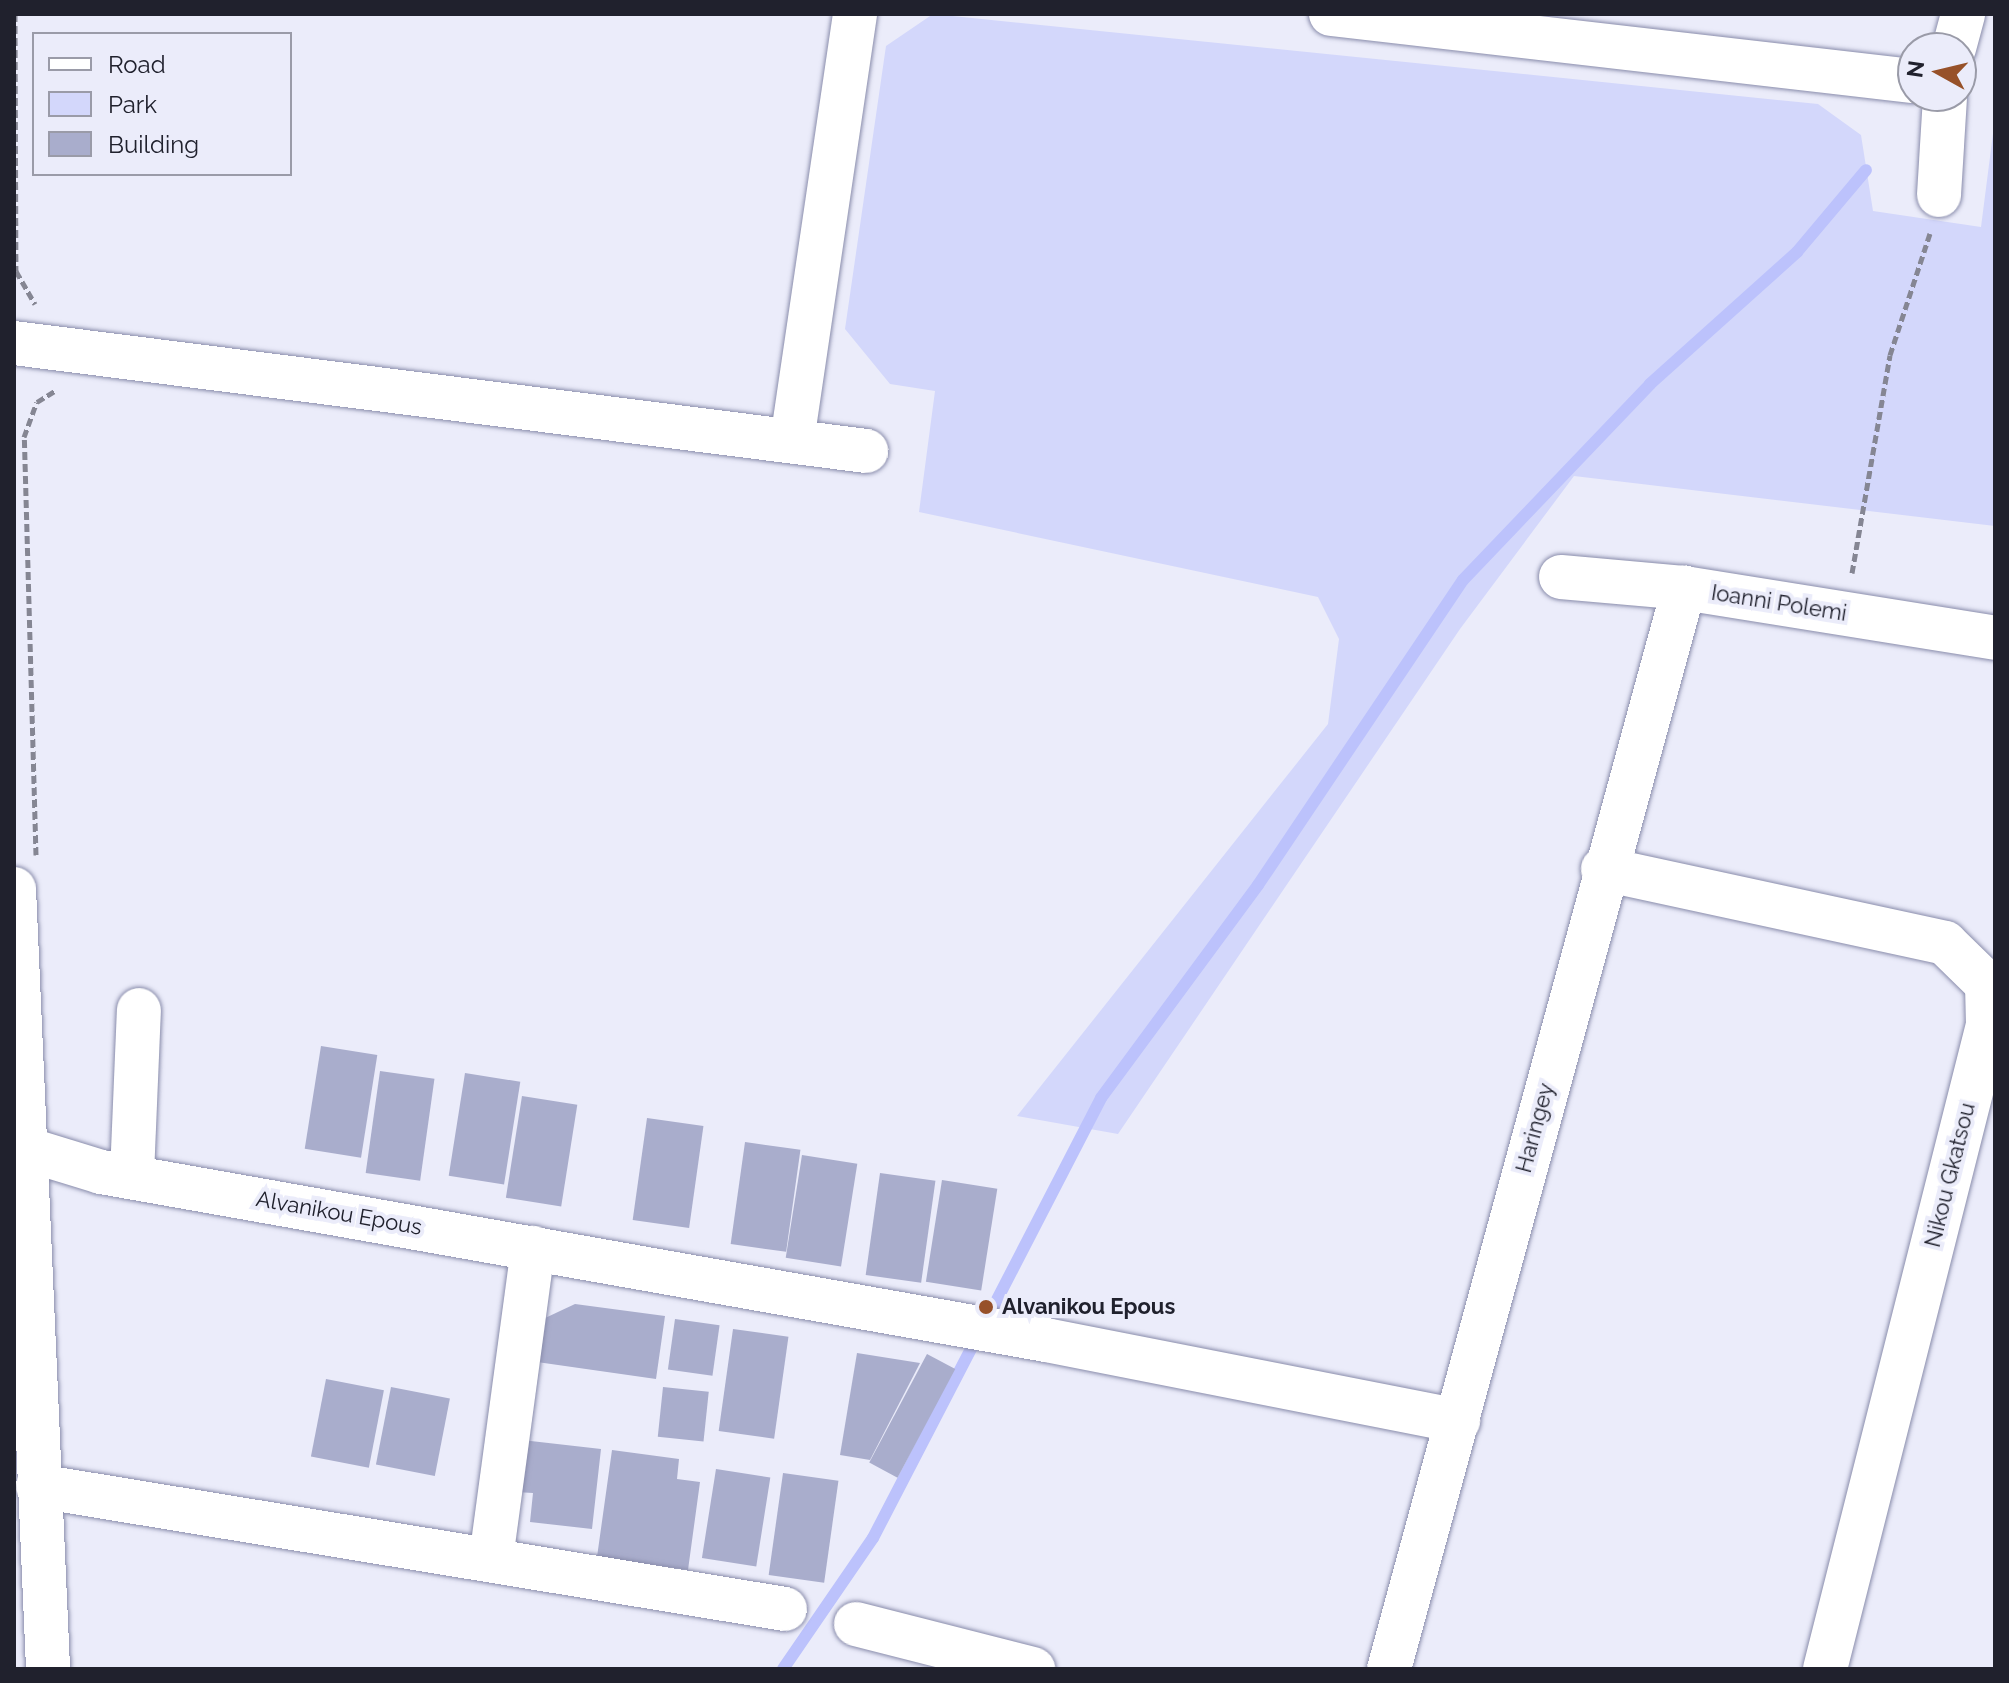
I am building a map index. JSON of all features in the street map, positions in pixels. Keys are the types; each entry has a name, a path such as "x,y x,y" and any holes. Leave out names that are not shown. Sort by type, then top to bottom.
{"street":[{"path":"792,441 855,14"},
{"path":"1331,14 1897,79"},
{"path":"1939,195 1944,112"},
{"path":"14,343 866,451"},
{"name":"Ioanni Polemi","path":"1561,577 1684,588 1995,638"},
{"name":"Haringey","path":"1389,1669 1458,1421 1603,869 1684,588"},
{"name":"Nikou Gkatsou","path":"1603,869 1945,943 1987,984 1988,1025 1825,1669"},
{"path":"25,878 23,1148 48,1669"},
{"path":"132,1175 139,1010"},
{"name":"Alvanikou Epous","path":"23,1148 132,1175 1046,1340 1458,1421"},
{"path":"491,1559 533,1248"},
{"path":"38,1486 785,1609"},
{"path":"856,1624 1033,1669"}],"path":[{"path":"15,14 16,271 36,305 50,308"},
{"path":"1846,614 1890,355 1920,277 1939,195"},
{"path":"25,878 24,437 37,402 62,387"}],"green space":[{"path":"933,14 1818,104 1861,135 1873,211 1981,227 1995,118 1995,526 1574,476 1460,629 1118,1134 1017,1116 1328,724 1339,639 1318,597 919,512 935,391 890,384 845,329 886,46"}],"building":[{"path":"321,1046 377,1055 361,1158 305,1149"},
{"path":"380,1071 434,1079 420,1181 366,1173"},
{"path":"465,1073 520,1082 504,1184 449,1176"},
{"path":"522,1096 577,1105 561,1206 506,1198"},
{"path":"647,1118 703,1126 689,1228 633,1220"},
{"path":"745,1142 800,1150 786,1252 731,1244"},
{"path":"802,1155 857,1164 841,1266 786,1258"},
{"path":"880,1173 935,1181 921,1283 866,1275"},
{"path":"942,1180 997,1189 981,1290 926,1282"},
{"path":"575,1304 665,1316 656,1379 537,1362 543,1319"},
{"path":"675,1319 720,1325 712,1376 668,1370"},
{"path":"733,1329 788,1337 774,1439 719,1431"},
{"path":"857,1353 920,1363 870,1460 840,1455"},
{"path":"927,1354 955,1369 898,1478 869,1463"},
{"path":"326,1379 384,1390 369,1468 311,1457"},
{"path":"391,1387 450,1398 435,1476 376,1465"},
{"path":"663,1387 709,1392 704,1442 658,1437"},
{"path":"522,1440 601,1449 592,1529 530,1522 533,1493 516,1492"},
{"path":"612,1450 679,1459 677,1479 700,1482 688,1570 597,1557"},
{"path":"716,1469 770,1478 756,1566 702,1558"},
{"path":"783,1473 838,1481 824,1583 769,1575"}],"waterway":[{"path":"986,1321 1101,1098 1258,885 1463,580 1650,384 1797,252 1866,170"},
{"path":"783,1669 873,1538 977,1337"}],"place":[{"name":"Alvanikou Epous","path":"986,1307"}]}
